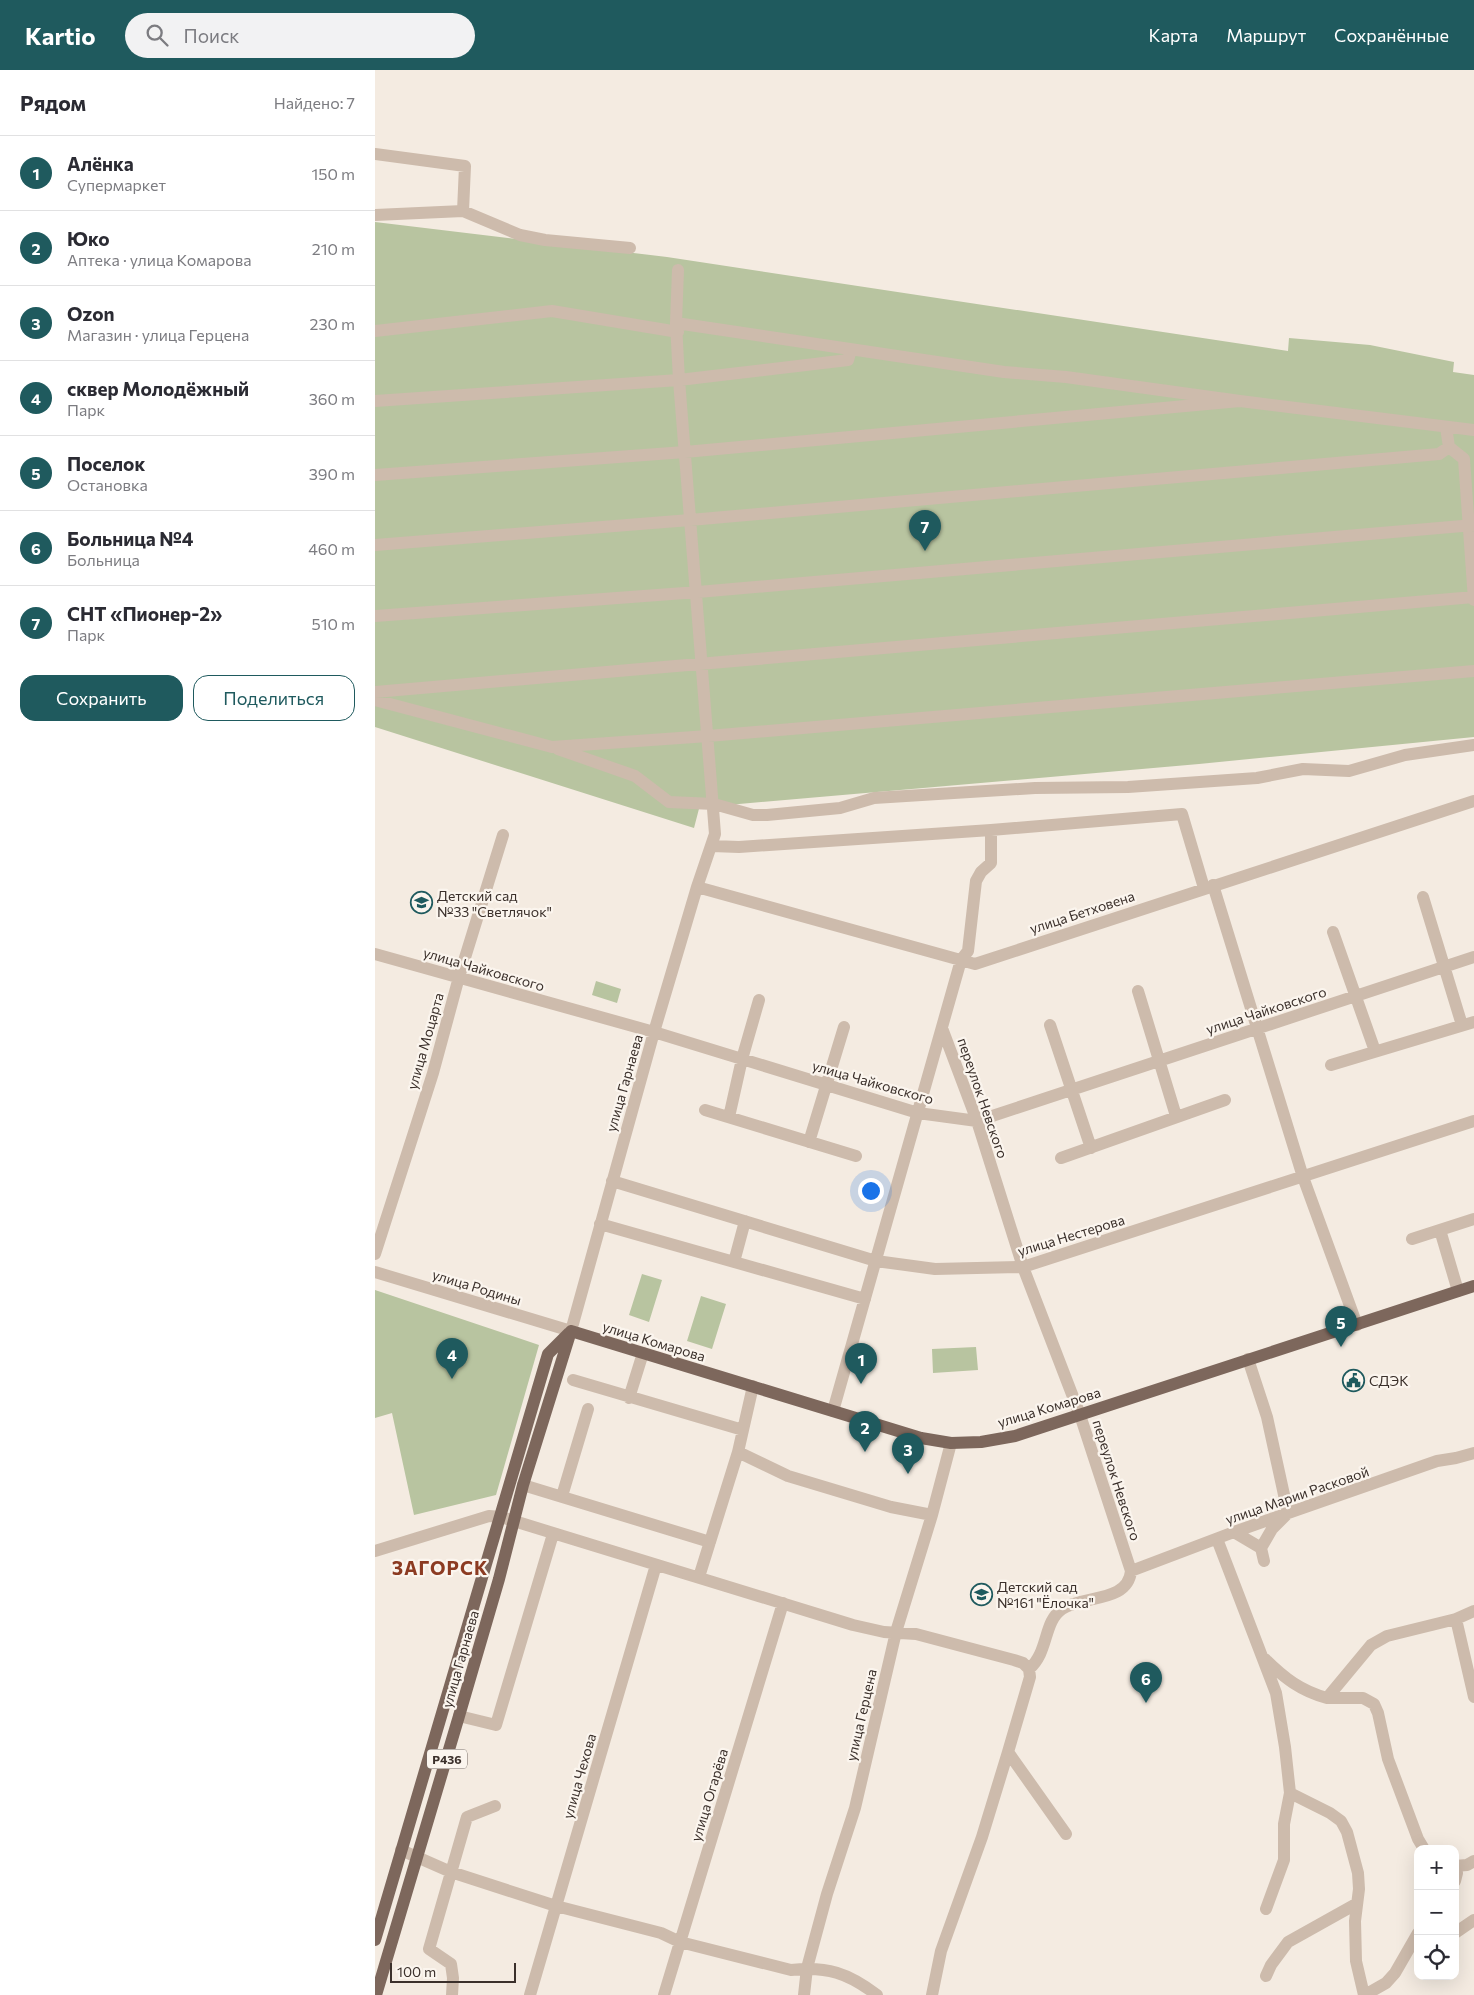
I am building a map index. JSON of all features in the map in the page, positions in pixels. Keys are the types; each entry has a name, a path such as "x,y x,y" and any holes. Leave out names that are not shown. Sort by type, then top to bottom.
{"main road":[{"name":"улица Комарова","path":"571,1331 921,1438 951,1443 981,1442 1015,1436 1474,1286"},
{"name":"улица Гарнаева","path":"376,1995 499,1579 507,1519 523,1484 571,1331"},
{"name":"улица Гарнаева","path":"375,1940 401,1850 507,1519 548,1354 571,1331"}],"street":[{"path":"375,154 465,166 463,211"},
{"path":"375,215 463,211 520,234 545,240 631,248"},
{"name":"улица Гарнаева","path":"571,1331 653,1032 715,834 715,804 679,380 677,328 678,270"},
{"path":"375,331 552,311 994,370 1066,377 1474,430"},
{"path":"375,401 679,380 848,360 851,350"},
{"path":"375,475 685,452 1240,401"},
{"path":"375,692 1474,598 1471,525 1464,459 1449,447 1446,427"},
{"path":"375,545 690,520 1439,454 1449,447"},
{"path":"375,616 698,592 1471,525"},
{"path":"552,747 708,736 1474,671"},
{"path":"375,700 552,747 635,776 669,802 715,804 753,815 840,808 874,798 1035,788 1128,787 1257,778 1303,769 1349,771 1405,755 1474,745"},
{"name":"улица Бетховена","path":"697,887 975,964 1474,801"},
{"path":"712,846 739,847 991,830 1182,814 1209,886 1257,1028 1303,1177 1357,1325"},
{"path":"833,1411 961,960 967,951 976,881 981,872 991,863 991,830"},
{"name":"улица Моцарта","path":"375,1254 433,1073 459,977 503,835"},
{"path":"1331,1064 1468,1024 1444,966 1423,897"},
{"path":"1333,932 1375,1051"},
{"name":"улица Чайковского","path":"375,954 653,1032 918,1114 977,1121 1474,956"},
{"path":"1138,991 1176,1116"},
{"path":"729,1118 742,1059 759,1000"},
{"path":"1050,1025 1091,1148"},
{"path":"809,1142 844,1027"},
{"name":"переулок Невского","path":"942,1028 977,1121 1023,1267 1080,1415 1131,1571"},
{"path":"1061,1158 1225,1100"},
{"path":"705,1110 856,1156"},
{"name":"улица Нестерова","path":"612,1182 876,1261 935,1269 1023,1267 1474,1121"},
{"path":"1412,1239 1474,1219"},
{"path":"734,1262 745,1221"},
{"path":"600,1224 865,1299"},
{"path":"1440,1230 1458,1291"},
{"name":"улица Родины","path":"375,1272 571,1331"},
{"path":"629,1398 643,1353"},
{"path":"1234,1532 1262,1555 1273,1529 1288,1513 1267,1417 1248,1359"},
{"path":"573,1380 743,1430"},
{"path":"699,1577 738,1452 753,1386"},
{"path":"562,1496 588,1409"},
{"name":"улица Герцена","path":"804,1995 807,1968 827,1894 855,1808 896,1632 932,1515 951,1443"},
{"path":"738,1452 788,1476 891,1506 932,1515"},
{"name":"улица Марии Расковой","path":"1131,1571 1234,1532 1437,1461 1474,1453"},
{"path":"523,1484 710,1542"},
{"path":"375,1551 489,1516 507,1519 873,1631 916,1634 1023,1663 1029,1669 1031,1677 982,1837 941,1951 932,1995"},
{"path":"459,1716 496,1725 553,1534"},
{"path":"1217,1539 1276,1693 1279,1706 1290,1793 1284,1824 1284,1860 1266,1909"},
{"name":"улица Чехова","path":"533,1994 556,1906 656,1565"},
{"path":"1029,1669 1037,1662 1054,1617 1060,1610 1116,1592 1125,1587 1130,1580 1131,1571"},
{"name":"улица Огарёва","path":"664,1995 783,1603"},
{"path":"1327,1698 1371,1646 1387,1636 1456,1619 1474,1611"},
{"path":"1456,1619 1474,1697"},
{"path":"1261,1655 1292,1684 1310,1693 1327,1698 1363,1698 1374,1704 1379,1713 1388,1759 1422,1845"},
{"path":"1009,1752 1066,1834"},
{"path":"1290,1793 1330,1813 1341,1821 1347,1832 1358,1873 1356,1961 1365,1995 1386,1983 1395,1973 1414,1943"},
{"path":"452,1995 453,1978 451,1964 429,1949 467,1817 495,1806"},
{"path":"401,1850 451,1872 556,1906 661,1933 680,1942 791,1970 807,1968 843,1973 860,1982 877,1995"},
{"path":"1459,1866 1474,1862"},
{"path":"1266,1976 1271,1965 1288,1942 1356,1904"},
{"path":"1459,1930 1474,1920"}],"green space":[{"path":"375,222 667,257 1288,351 1289,338 1370,345 1454,362 1453,372 1474,375 1474,737 1199,764 728,805 701,801 694,828 375,727"},
{"path":"596,981 621,989 617,1003 592,995"},
{"path":"642,1274 662,1280 649,1322 629,1315"},
{"path":"375,1290 539,1345 496,1495 414,1515 392,1413 375,1418"},
{"path":"701,1296 726,1304 712,1349 687,1341"},
{"path":"976,1347 978,1370 933,1373 932,1349"}],"place":[{"name":"СНТ «Пионер-2»","path":"925,551"},
{"name":"Детский сад №33 \"Светлячок\"","path":"421,903"},
{"name":"Поселок","path":"1341,1347"},
{"name":"сквер Молодёжный","path":"452,1379"},
{"name":"СДЭК","path":"1353,1380"},
{"name":"Алёнка","path":"861,1384"},
{"name":"Юко","path":"865,1452"},
{"name":"Ozon","path":"908,1474"},
{"name":"Детский сад №161 \"Ёлочка\"","path":"981,1594"},
{"name":"Больница №4","path":"1146,1703"}],"district":[{"name":"ЗАГОРСК","path":"440,1567"}]}
